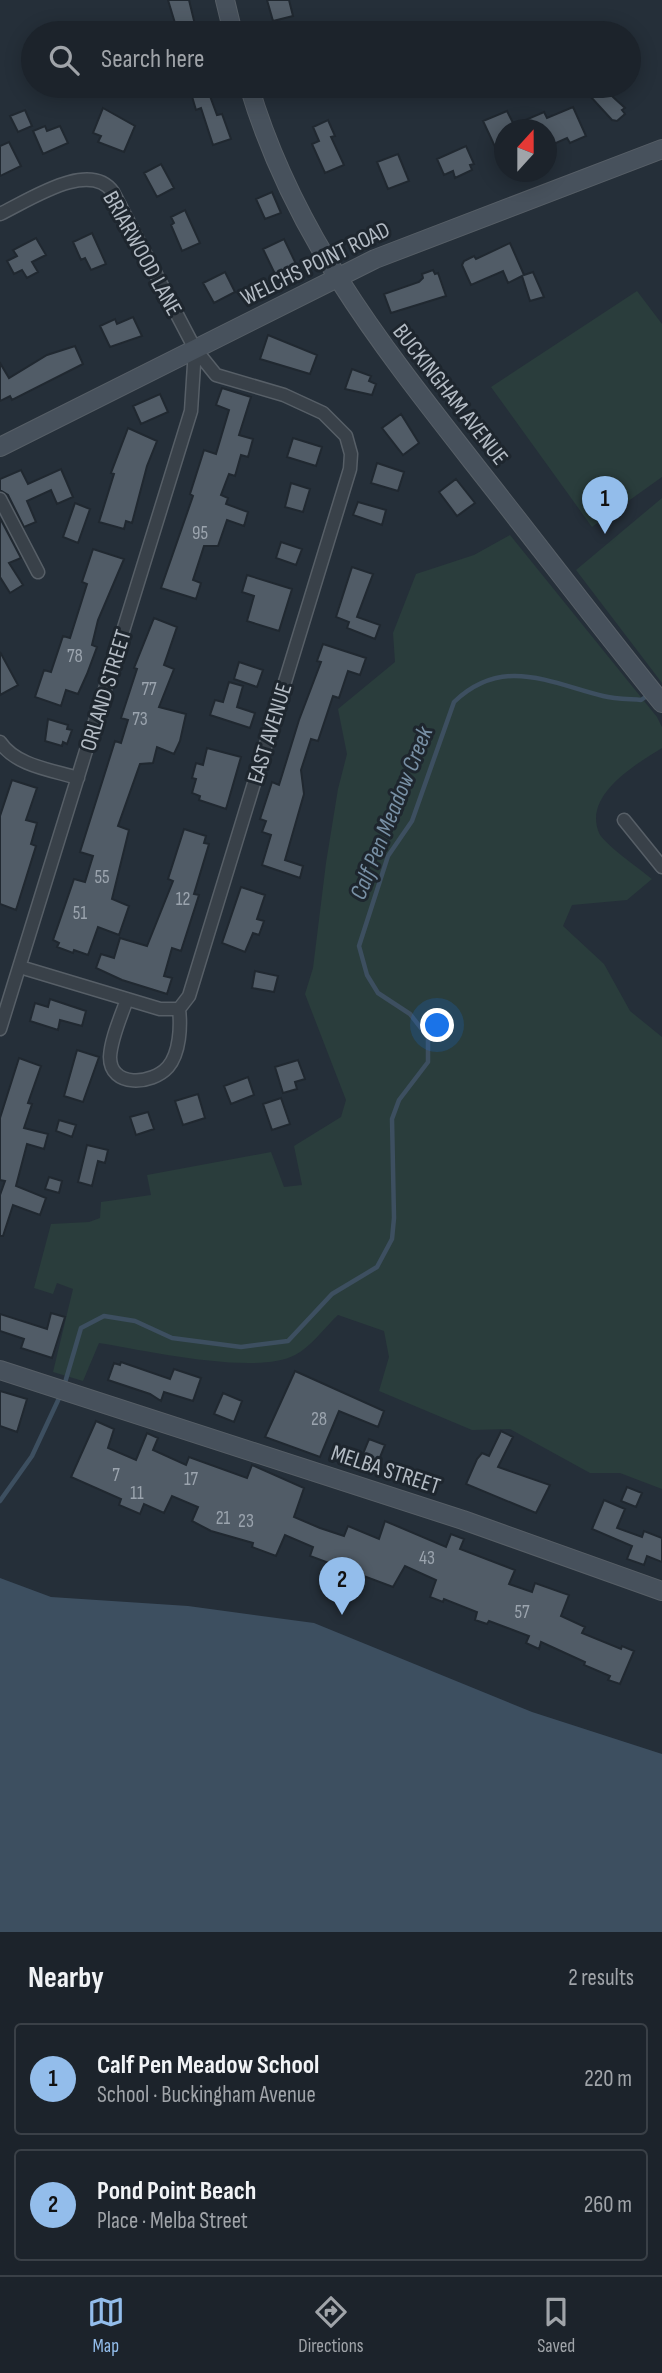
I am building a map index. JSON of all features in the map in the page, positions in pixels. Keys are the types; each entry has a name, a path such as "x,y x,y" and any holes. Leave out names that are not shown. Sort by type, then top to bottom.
{"main road":[{"path":"225,0 230,21"},
{"name":"BUCKINGHAM AVENUE","path":"253,98 285,181 336,279 380,343 662,703"},
{"name":"WELCHS POINT ROAD","path":"0,447 398,249 662,149"},
{"name":"MELBA STREET","path":"0,1370 463,1520 662,1591"}],"street":[{"name":"BRIARWOOD LANE","path":"0,214 73,180 89,178 105,184 113,192 195,349"},
{"name":"EAST AVENUE","path":"179,1009 189,996 350,469 351,454 346,436 323,413 284,395 216,374 195,349"},
{"name":"ORLAND STREET","path":"0,1029 191,411 195,349"},
{"path":"0,499 38,572"},
{"path":"0,743 10,755 20,760 78,778"},
{"path":"624,820 662,867"},
{"path":"20,967 127,999 160,1009 179,1009 179,1036 169,1066 150,1079 126,1080 112,1067 110,1055 127,999"}],"green space":[{"path":"637,291 662,324 662,477 592,527 491,387"},
{"path":"662,498 662,683 576,570"},
{"path":"510,535 657,717 662,727 662,748 615,782 598,806 596,819 603,838 652,879 627,900 572,905 563,926 604,964 630,1011 662,1037 662,1489 620,1473 590,1473 510,1429 472,1430 379,1391 389,1357 384,1331 338,1315 301,1351 277,1361 254,1363 199,1360 99,1343 83,1381 53,1372 73,1289 57,1283 53,1294 34,1288 51,1224 89,1222 100,1218 101,1202 151,1195 147,1175 271,1152 284,1187 302,1185 294,1146 341,1117 346,1100 305,994 313,968 326,863 338,789 347,754 338,709 395,662 393,633 416,574 474,555"}],"water":[{"path":"0,1578 51,1597 188,1606 314,1623 532,1712 662,1754 662,1932 0,1932"}],"building":[{"path":"168,0 189,0 194,21 174,21"},
{"path":"267,0 289,0 293,16 273,21"},
{"path":"192,98 211,98 217,115 222,114 231,139 213,145 201,108 196,110"},
{"path":"592,98 614,98 625,108 622,110 625,114 617,121 612,120"},
{"path":"573,107 586,136 570,143 567,138 557,142 557,119 528,119 544,112 547,118"},
{"path":"103,108 135,126 124,152 98,142 101,136 93,133"},
{"path":"25,110 32,126 18,132 10,116"},
{"path":"507,111 511,119 494,119 494,144 483,121"},
{"path":"328,120 335,136 331,137 344,165 325,173 312,144 319,141 313,127"},
{"path":"45,126 47,131 60,126 68,143 43,154 33,131"},
{"path":"9,142 21,166 0,176 0,146"},
{"path":"466,146 474,164 470,165 472,170 455,178 453,171 444,175 437,159"},
{"path":"398,154 409,181 388,189 377,162"},
{"path":"161,164 174,188 157,197 144,173"},
{"path":"272,192 281,213 265,219 256,199"},
{"path":"185,210 200,243 182,251 171,225 174,223 171,217"},
{"path":"92,233 106,264 91,270 85,258 81,260 73,242"},
{"path":"36,238 46,255 32,262 38,272 27,278 22,270 14,274 7,261 17,256 13,250"},
{"path":"284,239 296,264 275,274 263,249"},
{"path":"510,243 524,275 533,272 544,297 530,301 522,276 508,283 503,271 471,285 462,265 464,261 474,256 476,259"},
{"path":"433,270 435,274 438,273 446,296 391,313 384,294 419,282 423,278 422,274"},
{"path":"225,272 235,292 214,303 203,283"},
{"path":"133,317 142,336 110,347 100,326 115,319 117,324"},
{"path":"268,335 317,355 310,374 260,359"},
{"path":"75,346 83,364 12,400 10,396 0,401 0,363 9,378 47,355"},
{"path":"352,369 371,376 369,381 376,384 372,395 345,389"},
{"path":"222,388 251,397 239,435 253,439 248,457 241,455 235,476 229,474 221,495 228,498 226,504 248,512 244,526 227,520 218,546 204,546 193,580 201,583 196,599 161,588 193,496 190,494 204,450 216,454 229,410 216,405"},
{"path":"160,394 168,412 141,424 133,406"},
{"path":"401,414 419,443 403,455 382,428"},
{"path":"128,428 157,441 147,466 132,523 126,521 124,529 99,522 114,474 111,473"},
{"path":"293,438 322,447 316,466 287,457"},
{"path":"377,463 404,472 398,491 371,483"},
{"path":"61,469 73,497 57,504 51,490 27,501 36,522 24,527 8,495 0,490 0,479 21,470 28,484"},
{"path":"456,479 475,503 457,516 439,492"},
{"path":"291,483 310,489 303,512 285,507"},
{"path":"358,502 386,510 382,525 353,515"},
{"path":"75,503 90,509 78,543 63,537"},
{"path":"0,518 21,558 9,563 23,585 10,593 0,577"},
{"path":"281,542 302,549 296,565 276,558"},
{"path":"93,549 124,559 98,620 92,645 97,647 87,674 78,694 66,690 61,706 35,697 44,670 51,672 63,636 70,638 87,584 82,582"},
{"path":"352,567 373,574 357,617 380,625 375,639 347,628 349,622 336,617"},
{"path":"247,575 292,589 279,631 247,621 254,596 242,592"},
{"path":"154,618 177,627 164,665 174,669 159,707 186,714 180,741 174,754 157,747 153,763 140,764 118,826 129,830 112,899 129,906 119,935 98,927 88,955 74,950 73,953 57,947 59,943 53,940 74,879 85,882 93,856 80,852 115,741 121,743 128,720 121,718 137,669 134,668"},
{"path":"323,644 366,658 360,675 348,671 339,698 333,696 318,741 311,739 301,770 304,794 285,860 303,866 300,878 262,865 271,835 262,832 266,821 260,819 272,782 279,785 321,662 317,661"},
{"path":"0,652 18,685 0,695"},
{"path":"239,662 263,670 257,687 234,679"},
{"path":"229,682 243,686 237,707 255,713 250,728 210,715 215,700 223,702"},
{"path":"48,719 68,725 67,729 72,730 67,744 63,742 62,746 45,741"},
{"path":"207,748 241,757 226,809 199,800 200,796 192,793 196,779 192,778 196,763 203,765"},
{"path":"12,780 37,788 26,820 37,823 31,844 36,846 16,910 0,904 0,816"},
{"path":"184,829 206,836 204,843 209,844 194,894 199,895 181,951 172,948 164,976 172,978 167,994 122,980 96,968 101,954 114,958 120,938 147,946 173,881 168,879"},
{"path":"241,887 265,895 257,919 264,921 259,935 253,933 245,952 222,943"},
{"path":"255,971 278,976 274,992 252,988"},
{"path":"50,999 86,1011 82,1026 60,1020 58,1030 30,1021 35,1003 48,1007"},
{"path":"77,1050 99,1057 83,1102 64,1096"},
{"path":"19,1058 41,1066 28,1103 32,1104 24,1128 48,1134 44,1149 27,1144 16,1186 46,1198 40,1215 13,1205 3,1236 0,1236 0,1195 5,1181 0,1180 0,1118"},
{"path":"298,1060 305,1079 295,1082 297,1089 283,1093 275,1067"},
{"path":"248,1077 254,1095 231,1104 224,1086"},
{"path":"198,1094 205,1118 183,1125 175,1101"},
{"path":"281,1098 290,1124 272,1130 263,1104"},
{"path":"148,1112 154,1129 136,1135 130,1117"},
{"path":"59,1120 76,1125 72,1137 56,1131"},
{"path":"87,1145 108,1150 105,1163 98,1161 92,1186 78,1182"},
{"path":"49,1177 62,1181 59,1193 45,1189"},
{"path":"51,1313 65,1317 52,1358 21,1348 24,1339 0,1331 0,1314 47,1329"},
{"path":"121,1362 170,1379 174,1369 201,1378 193,1401 164,1392 161,1401 150,1394 108,1380 114,1363 120,1365"},
{"path":"295,1371 384,1411 378,1427 339,1411 320,1457 265,1437"},
{"path":"0,1391 27,1399 17,1432 0,1426"},
{"path":"223,1393 242,1401 234,1422 214,1414"},
{"path":"96,1421 114,1429 108,1448 136,1460 147,1433 158,1438 153,1450 186,1465 189,1457 247,1478 252,1465 304,1488 294,1517 344,1536 348,1526 379,1539 385,1521 446,1547 451,1534 464,1539 460,1549 515,1570 509,1584 532,1592 535,1583 569,1595 561,1616 585,1627 582,1633 621,1649 622,1646 634,1651 620,1684 608,1680 610,1676 584,1665 585,1662 541,1642 539,1649 526,1643 529,1636 489,1621 487,1624 475,1620 477,1612 444,1599 443,1602 430,1597 436,1580 405,1566 393,1587 310,1556 313,1547 285,1535 276,1556 252,1547 253,1543 211,1531 192,1521 198,1507 172,1496 164,1513 144,1504 140,1514 119,1505 121,1499 71,1477"},
{"path":"501,1431 513,1437 498,1467 550,1485 536,1513 466,1484 477,1459 482,1453 489,1456"},
{"path":"369,1439 385,1445 374,1472 358,1466"},
{"path":"627,1487 642,1493 636,1507 621,1501"},
{"path":"604,1500 625,1509 617,1528 642,1537 644,1531 662,1538 662,1562 647,1556 644,1565 627,1559 632,1546 592,1529"}],"waterway":[{"name":"Calf Pen Meadow Creek","path":"64,1386 81,1328 104,1316 135,1321 172,1338 241,1347 288,1341 332,1294 377,1267 392,1239 392,1119 399,1100 428,1062 428,1037 410,1014 378,993 367,975 359,946 388,856 412,821 454,702 472,688 508,676 526,676 612,698 641,700 650,694"},
{"name":"Calf Pen Meadow Creek","path":"0,1501 32,1456 61,1394"}],"place":[{"name":"Calf Pen Meadow School","path":"605,534"},
{"name":"Pond Point Beach","path":"342,1615"}]}
